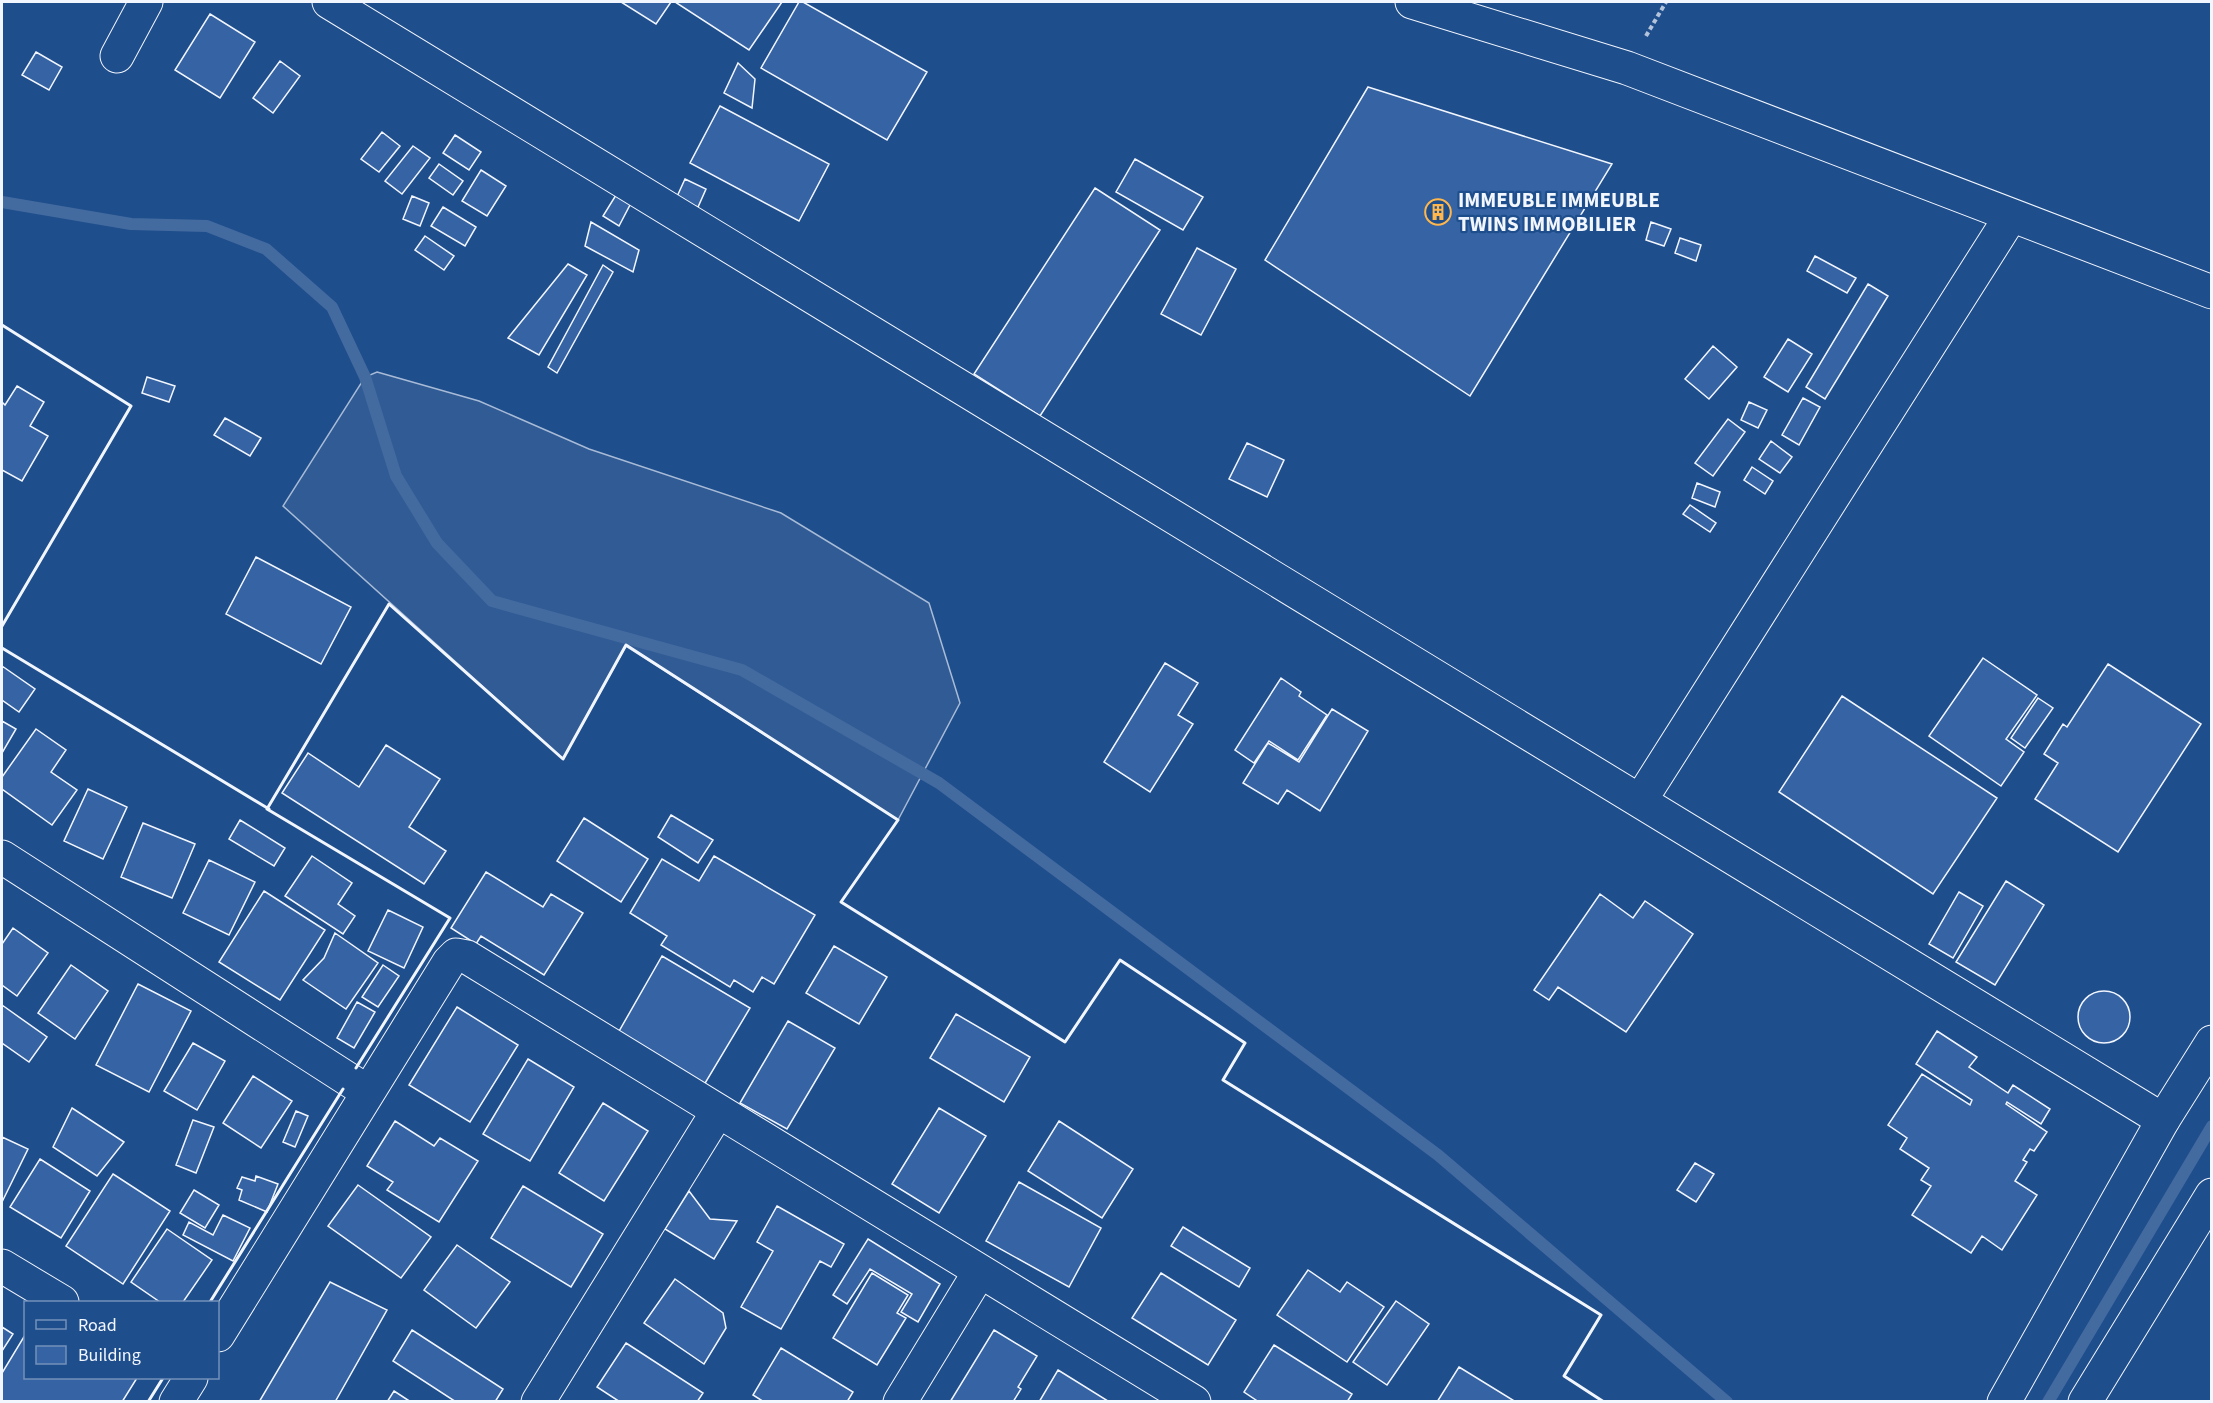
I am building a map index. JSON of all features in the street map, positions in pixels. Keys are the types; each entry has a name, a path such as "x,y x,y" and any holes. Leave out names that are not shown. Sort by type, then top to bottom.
{"street":[{"path":"117,56 146,2"},
{"path":"329,2 2163,1120"},
{"path":"1412,2 1627,68 2211,292"},
{"path":"1640,801 2011,216"},
{"path":"2,856 368,1092"},
{"path":"219,1333 449,962 456,955 467,957 1194,1401"},
{"path":"2004,1401 2163,1120 2211,1042"},
{"path":"538,1401 718,1111"},
{"path":"2085,1401 2211,1195"},
{"path":"2,1266 60,1301"},
{"path":"900,1401 980,1271"}],"shaded area":[{"path":"377,372 479,401 589,449 781,513 929,603 960,703 898,820 626,646 563,759 283,506 365,377"}],"building":[{"path":"621,2 671,2 656,24"},
{"path":"675,2 782,2 749,50"},
{"path":"799,2 803,2 927,72 887,140 761,68"},
{"path":"210,14 255,42 220,98 175,70"},
{"path":"36,52 62,67 49,90 22,75"},
{"path":"280,61 300,76 273,113 253,98"},
{"path":"738,63 755,79 752,108 724,93"},
{"name":"IMMEUBLE IMMEUBLE TWINS IMMOBILIER","path":"1368,87 1612,164 1470,396 1265,260"},
{"path":"720,106 829,164 799,221 690,163"},
{"path":"382,132 400,146 379,172 361,159"},
{"path":"455,135 481,152 469,170 443,153"},
{"path":"413,146 430,158 402,194 385,181"},
{"path":"1135,159 1203,197 1183,230 1116,192"},
{"path":"439,164 463,181 453,195 429,178"},
{"path":"481,170 506,186 487,216 462,201"},
{"path":"685,179 706,189 698,207 675,201"},
{"path":"1095,188 1160,230 1040,416 974,374"},
{"path":"616,195 631,203 619,226 603,216"},
{"path":"412,196 429,203 420,226 403,219"},
{"path":"443,207 476,227 465,246 431,226"},
{"path":"591,222 639,250 633,272 585,246"},
{"path":"1651,222 1671,229 1664,246 1646,240"},
{"path":"425,236 454,256 444,270 415,250"},
{"path":"1680,238 1701,245 1696,261 1675,253"},
{"path":"1197,248 1236,269 1201,335 1161,314"},
{"path":"1815,256 1856,278 1847,293 1807,271"},
{"path":"568,264 587,275 539,355 508,338"},
{"path":"603,265 613,272 557,373 548,367"},
{"path":"1868,284 1888,296 1825,399 1806,387"},
{"path":"1788,339 1812,354 1788,392 1764,377"},
{"path":"1713,346 1737,367 1709,399 1685,379"},
{"path":"147,377 175,386 169,402 142,393"},
{"path":"17,386 44,402 30,426 48,436 22,481 2,470 2,402 5,405"},
{"path":"1803,398 1820,407 1799,445 1782,435"},
{"path":"1749,402 1767,410 1758,428 1741,420"},
{"path":"225,418 261,438 250,456 214,435"},
{"path":"1728,419 1745,432 1713,476 1695,463"},
{"path":"1771,441 1792,457 1780,473 1759,459"},
{"path":"1247,443 1284,460 1267,497 1229,479"},
{"path":"1752,467 1773,481 1765,494 1744,480"},
{"path":"1697,483 1720,492 1715,507 1692,498"},
{"path":"1690,505 1716,523 1710,532 1683,514"},
{"path":"256,557 351,607 321,664 226,614"},
{"path":"1983,658 2037,695 2006,739 2024,752 2001,786 1929,736"},
{"path":"1165,663 1198,683 1178,715 1193,724 1150,792 1104,762"},
{"path":"2108,664 2201,724 2118,852 2035,799 2058,763 2044,754 2063,724 2067,727"},
{"path":"2,666 35,689 19,712 2,700"},
{"path":"1281,678 1301,692 1299,696 1327,715 1298,760 1269,741 1254,763 1235,750"},
{"path":"1842,696 1997,798 1933,894 1779,792"},
{"path":"2038,698 2053,708 2025,748 2011,738"},
{"path":"1332,709 1368,731 1320,811 1287,790 1278,804 1243,783 1268,743 1299,762"},
{"path":"2,721 16,729 2,753"},
{"path":"36,729 66,750 51,772 77,790 52,825 2,789 2,777"},
{"path":"386,745 440,779 409,827 446,851 424,884 282,793 308,753 359,787"},
{"path":"88,789 127,807 103,859 64,841"},
{"path":"671,815 713,840 698,863 658,837"},
{"path":"584,818 648,859 621,902 557,861"},
{"path":"240,820 285,848 274,866 229,839"},
{"path":"143,823 195,844 172,898 121,877"},
{"path":"312,856 352,883 338,904 355,916 343,934 285,896"},
{"path":"714,856 815,915 774,984 762,977 753,992 734,980 730,987 661,945 667,936 630,913 662,859 699,881"},
{"path":"209,860 255,882 229,935 183,913"},
{"path":"486,872 543,907 551,894 583,913 544,975 481,936 476,944 451,928"},
{"path":"2006,881 2044,905 1995,985 1956,962"},
{"path":"264,891 325,930 280,1000 219,962"},
{"path":"1959,892 1983,906 1953,958 1929,944"},
{"path":"1600,894 1633,918 1645,901 1693,934 1626,1032 1558,987 1549,1000 1534,990"},
{"path":"388,910 423,927 404,968 368,951"},
{"path":"13,928 48,953 17,996 2,985 2,944"},
{"path":"335,933 378,963 346,1009 303,980 324,958"},
{"path":"834,946 887,977 859,1024 806,993"},
{"path":"662,956 750,1008 701,1090 614,1040"},
{"path":"71,965 108,991 75,1039 38,1013"},
{"path":"383,965 399,976 378,1007 362,997"},
{"path":"138,984 191,1011 149,1092 96,1065"},
{"path":"2099,991 2109,991 2123,998 2130,1017 2123,1036 2109,1043 2099,1043 2089,1039 2082,1032 2078,1022 2078,1012 2082,1002 2089,995"},
{"path":"357,1002 375,1012 354,1048 337,1038"},
{"path":"2,1005 47,1037 29,1062 2,1043"},
{"path":"457,1007 518,1045 470,1122 409,1085"},
{"path":"956,1014 1030,1057 1004,1102 930,1058"},
{"path":"788,1021 835,1048 787,1129 740,1103"},
{"path":"1937,1031 1977,1057 1969,1067 2008,1093 2013,1085 2050,1109 2041,1124 2007,1102 2006,1104 2047,1132 2034,1151 2030,1149 2023,1160 2027,1162 2015,1181 2037,1195 2002,1250 1982,1236 1971,1253 1912,1215 1931,1186 1921,1180 1929,1168 1900,1149 1907,1138 1888,1125 1922,1074 1970,1105 1972,1100 1916,1064"},
{"path":"193,1043 225,1061 197,1110 164,1091"},
{"path":"528,1059 574,1087 530,1161 483,1134"},
{"path":"253,1076 292,1101 261,1148 223,1123"},
{"path":"603,1103 648,1131 604,1201 559,1173"},
{"path":"72,1108 124,1142 97,1176 53,1147"},
{"path":"939,1108 986,1136 939,1213 892,1184"},
{"path":"296,1111 308,1116 295,1147 283,1142"},
{"path":"193,1120 214,1127 196,1173 176,1165"},
{"path":"395,1121 434,1146 440,1138 478,1161 439,1222 387,1190 393,1182 367,1166"},
{"path":"1059,1121 1133,1169 1102,1218 1028,1171"},
{"path":"2,1137 28,1149 2,1202"},
{"path":"40,1159 90,1191 61,1238 10,1207"},
{"path":"1695,1163 1714,1174 1696,1202 1677,1190"},
{"path":"113,1174 170,1211 123,1284 66,1246"},
{"path":"256,1176 278,1184 267,1212 239,1200 242,1190 237,1188 242,1177 255,1181"},
{"path":"1019,1182 1101,1228 1069,1287 986,1241"},
{"path":"358,1185 431,1237 401,1278 328,1226"},
{"path":"523,1186 603,1234 571,1287 491,1238"},
{"path":"194,1190 219,1205 205,1228 180,1213"},
{"path":"689,1191 710,1219 737,1221 714,1259 665,1229"},
{"path":"777,1206 844,1244 831,1267 820,1261 781,1329 741,1307 773,1251 757,1242"},
{"path":"223,1215 250,1228 233,1261 183,1235 189,1222 213,1235"},
{"path":"1183,1227 1250,1268 1239,1287 1171,1246"},
{"path":"167,1229 212,1260 184,1301 159,1301 131,1282"},
{"path":"868,1239 940,1284 918,1322 901,1312 912,1294 870,1269 847,1304 833,1295"},
{"path":"457,1245 510,1282 476,1328 424,1290"},
{"path":"1308,1270 1340,1292 1347,1282 1384,1307 1347,1362 1277,1315"},
{"path":"872,1273 908,1295 897,1313 906,1318 877,1365 833,1338"},
{"path":"1161,1273 1236,1320 1208,1365 1132,1318"},
{"path":"675,1279 723,1313 726,1328 704,1364 644,1323"},
{"path":"330,1282 387,1310 335,1402 259,1402"},
{"path":"1396,1301 1429,1324 1387,1385 1353,1362"},
{"path":"2,1327 13,1334 2,1351"},
{"path":"412,1330 503,1389 495,1402 456,1402 393,1361"},
{"path":"994,1330 1037,1356 1018,1387 1021,1389 1013,1402 950,1402"},
{"path":"24,1337 24,1379 136,1379 122,1402 2,1402 2,1373"},
{"path":"626,1343 703,1393 697,1402 620,1402 597,1387"},
{"path":"1274,1345 1352,1394 1347,1402 1259,1402 1244,1392"},
{"path":"781,1348 853,1392 847,1402 764,1402 753,1395"},
{"path":"1459,1367 1516,1402 1437,1402"},
{"path":"1058,1370 1108,1401 1039,1402"},
{"path":"394,1391 411,1402 387,1402"}],"waterway":[{"path":"2,202 131,224 207,226 266,249 332,307 365,377 396,476 437,543 492,601 742,670 939,783 1438,1155 1727,1402"},
{"path":"2048,1402 2212,1126"}],"wall":[{"path":"2,325 131,406 2,626"},
{"path":"356,1068 450,918 267,809 389,604 563,759 626,645 898,820 841,902 1065,1042 1120,960 1245,1043 1223,1080 1601,1315 1564,1376 1604,1402"},
{"path":"2,648 269,809"},
{"path":"211,1301 343,1089"},
{"path":"148,1402 162,1379"}],"place":[{"name":"IMMEUBLE IMMEUBLE TWINS IMMOBILIER","path":"1438,212"}]}
